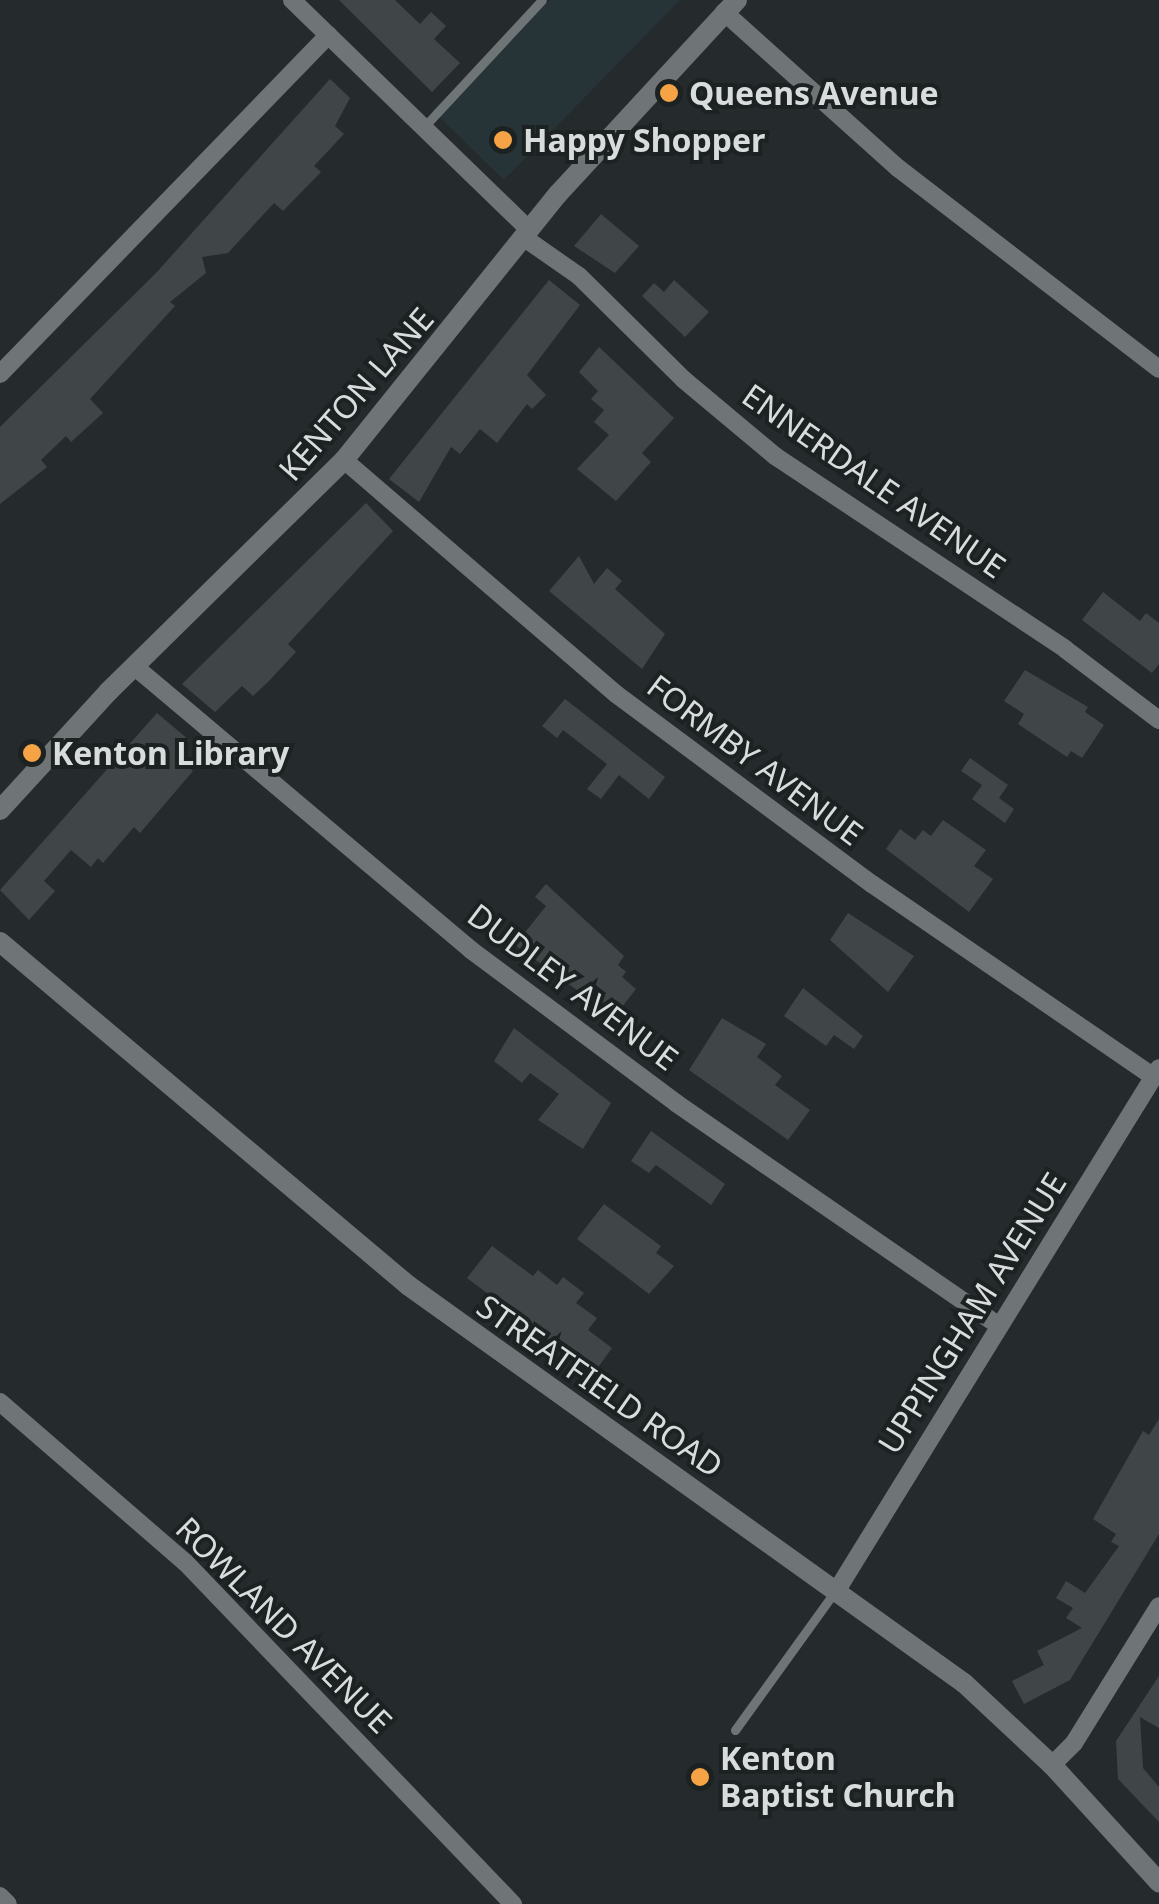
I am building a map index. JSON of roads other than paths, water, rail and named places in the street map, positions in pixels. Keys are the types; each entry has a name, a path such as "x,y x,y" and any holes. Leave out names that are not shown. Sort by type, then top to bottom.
{"street":[{"name":"ENNERDALE AVENUE","path":"292,0 526,234 579,276 683,379 775,456 1065,649 1159,720"},
{"path":"730,6 898,168 1159,368"},
{"name":"KENTON LANE","path":"0,810 134,666 344,460 526,234 730,6"},
{"path":"0,374 328,35"},
{"name":"FORMBY AVENUE","path":"344,460 616,694 872,884 1156,1073"},
{"name":"DUDLEY AVENUE","path":"134,666 471,950 676,1103 999,1326"},
{"name":"STREATFIELD ROAD","path":"0,942 409,1286 964,1683 1052,1765 1159,1882"},
{"name":"UPPINGHAM AVENUE","path":"837,1590 1156,1073"},
{"name":"ROWLAND AVENUE","path":"0,1402 185,1562 513,1904"},
{"path":"1052,1765 1074,1743 1159,1606"},
{"path":"0,1896 8,1904"}],"lane":[{"path":"422,129 542,0"},
{"path":"735,1730 837,1590"}],"place":[{"name":"Queens Avenue","path":"669,93"},
{"name":"Happy Shopper","path":"503,140"},
{"name":"Kenton Library","path":"32,753"},
{"name":"Kenton Baptist Church","path":"700,1777"}]}
